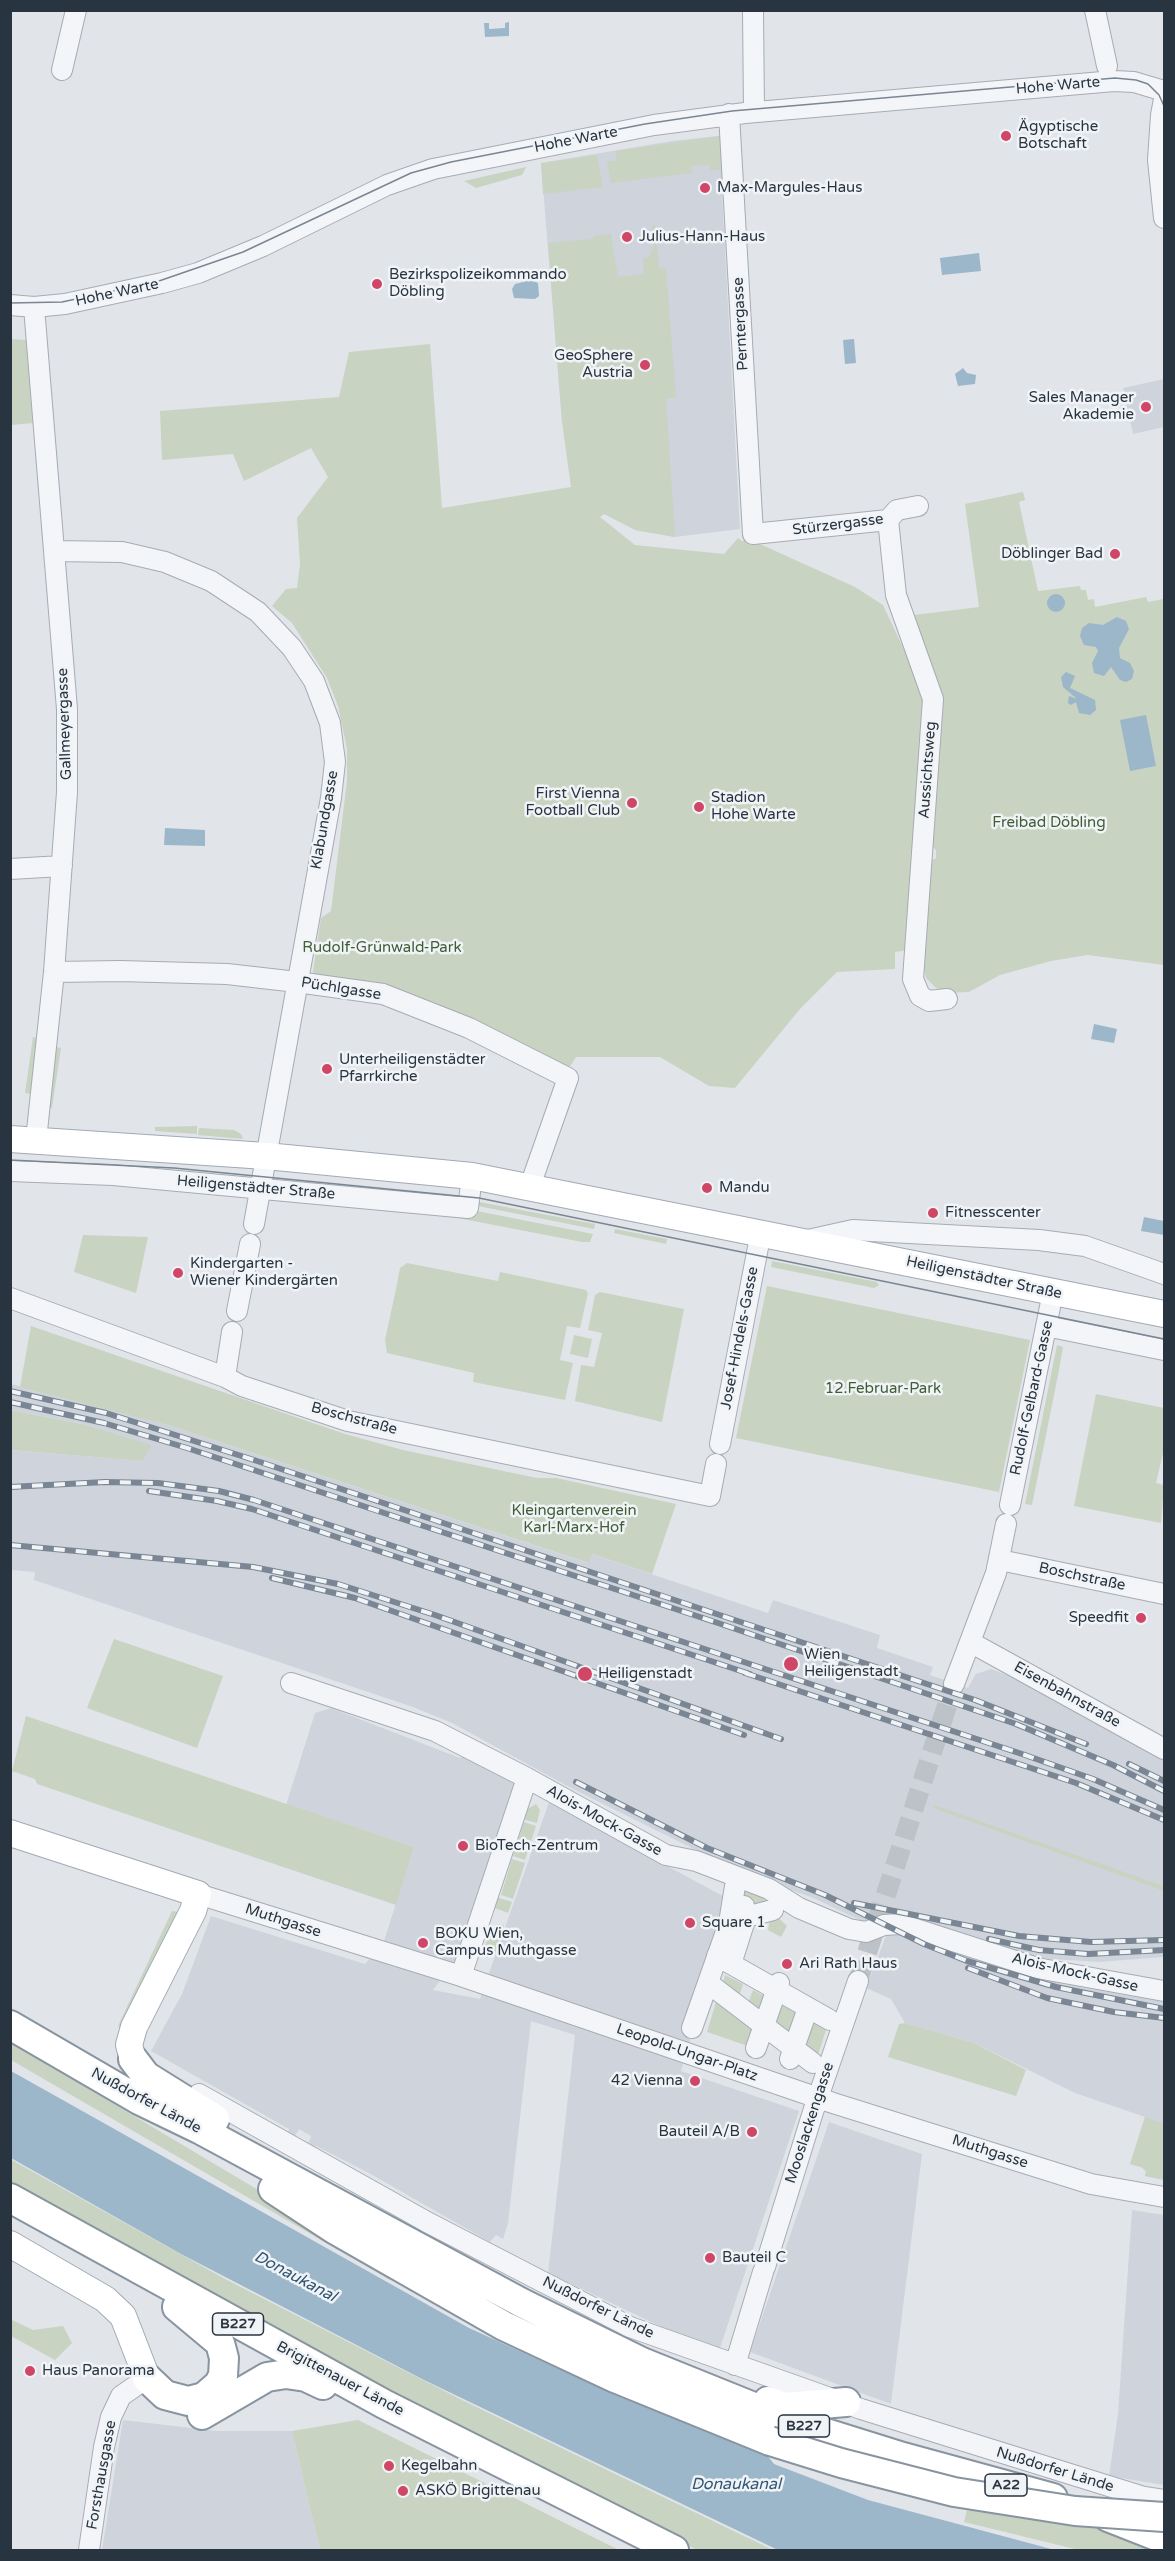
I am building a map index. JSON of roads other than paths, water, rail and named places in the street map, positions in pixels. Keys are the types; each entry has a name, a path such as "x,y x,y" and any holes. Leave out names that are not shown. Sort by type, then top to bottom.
{"highway":[{"name":"Nußdorfer Lände","path":"10,2025 139,2100 642,2362 706,2390 791,2422 903,2457"},
{"path":"133,2059 146,2076 358,2204 407,2239"},
{"path":"139,2100 334,2229 504,2326 615,2378 770,2441 912,2482 1008,2501 1075,2511 1164,2517"},
{"name":"Brigittenauer Lände","path":"10,2198 384,2404 674,2550"},
{"path":"92,2245 104,2262 177,2307 220,2343 224,2358 223,2376 218,2385 204,2397 188,2401 173,2399 140,2382"},
{"path":"577,2329 785,2407 846,2402"},
{"path":"140,2382 145,2403 160,2412 189,2417 213,2410 267,2377 286,2374 306,2377 352,2400 384,2404"},
{"name":"A22","path":"903,2457 1069,2502 1164,2539"}],"main road":[{"name":"Heiligenstädter Straße","path":"10,1139 266,1156 472,1176 1164,1314"},
{"name":"Muthgasse","path":"10,1833 198,1894"},
{"path":"133,2059 129,2045 134,2027 193,1911 198,1894"},
{"path":"10,2244 105,2299 123,2316 140,2382"},
{"path":"10,2264 95,2312 114,2334 140,2382"}],"street":[{"path":"62,70 76,10"},
{"path":"753,10 754,112"},
{"path":"1095,10 1107,66"},
{"name":"Hohe Warte","path":"10,305 34,307 65,304 128,292 198,273 263,246 387,185 433,169 654,125 729,114 1114,81 1134,82 1164,91"},
{"path":"1164,99 1158,160 1164,218"},
{"name":"Perntergasse","path":"729,114 753,534"},
{"name":"Gallmeyergasse","path":"34,307 67,710 67,792 62,866 54,972 36,1140"},
{"name":"Stürzergasse","path":"753,534 888,520 897,510 918,506"},
{"name":"Aussichtsweg","path":"888,520 896,595 933,699 913,979 920,996 929,1001 946,999"},
{"name":"Klabundgasse","path":"55,551 122,552 165,562 211,580 258,612 292,648 314,681 326,713 335,762 331,798 254,1224"},
{"path":"10,869 62,866"},
{"name":"Püchlgasse","path":"54,972 120,970 226,974 297,982 383,994 469,1028 568,1078 530,1186"},
{"name":"Heiligenstädter Straße","path":"10,1171 113,1175 468,1208 472,1176"},
{"name":"Heiligenstädter Straße","path":"804,1241 852,1230 1039,1240 1085,1246 1164,1274"},
{"name":"Josef-Hindels-Gasse","path":"720,1444 761,1232"},
{"path":"237,1311 250,1244"},
{"name":"Rudolf-Gelbard-Gasse","path":"1010,1505 1053,1292"},
{"name":"Boschstraße","path":"10,1298 225,1377 242,1386 348,1421 710,1496 716,1464"},
{"path":"1046,1326 1164,1350"},
{"path":"225,1377 232,1332"},
{"path":"954,1684 1000,1560 1006,1524"},
{"name":"Boschstraße","path":"1000,1560 1164,1594"},
{"name":"Eisenbahnstraße","path":"970,1642 1164,1749"},
{"name":"Alois-Mock-Gasse","path":"291,1683 435,1731 527,1778 666,1855 696,1861 770,1889 799,1908 849,1929 866,1932 884,1925 900,1924 1037,1968 1164,1991"},
{"path":"461,1976 527,1778"},
{"name":"Muthgasse","path":"198,1894 556,2008"},
{"path":"737,1897 772,1910"},
{"name":"Leopold-Ungar-Platz","path":"724,1960 731,1913 737,1897"},
{"name":"Leopold-Ungar-Platz","path":"692,2028 708,1983 724,1960 737,1897"},
{"path":"724,1960 777,1986 830,2020"},
{"name":"Mooslackengasse","path":"735,2365 818,2096 858,1981"},
{"path":"708,1983 764,2026 791,2054 813,2063"},
{"name":"Leopold-Ungar-Platz","path":"756,2049 777,1986"},
{"name":"Leopold-Ungar-Platz","path":"556,2008 818,2096"},
{"path":"791,2054 808,2008"},
{"name":"Nußdorfer Lände","path":"133,2059 427,2222 630,2327 846,2402 1132,2493 1164,2500"},
{"name":"Muthgasse","path":"818,2096 1091,2184 1164,2197"},
{"name":"Forsthausgasse","path":"89,2550 102,2455 111,2417 122,2396 140,2382"}],"water":[{"path":"509,22 509,36 485,37 484,23 489,23 489,29 505,28 505,23"},
{"path":"979,253 981,271 942,275 940,258"},
{"path":"531,280 538,283 539,296 535,299 514,298 512,289 515,284"},
{"path":"854,339 856,363 845,364 843,340"},
{"path":"963,368 967,373 976,375 975,384 958,386 955,374"},
{"path":"1056,594 1062,597 1065,603 1062,609 1056,612 1050,609 1047,603 1050,597"},
{"path":"1117,617 1126,621 1129,629 1119,648 1120,658 1130,663 1134,671 1132,679 1126,682 1120,680 1111,667 1104,676 1094,673 1092,663 1098,651 1096,647 1084,645 1080,636 1082,628 1089,623 1103,625"},
{"path":"1066,672 1075,676 1070,688 1095,700 1096,710 1090,715 1079,713 1076,702 1071,705 1068,703 1069,696 1077,699 1063,687 1061,677"},
{"path":"1146,715 1156,766 1130,771 1120,720"},
{"path":"165,828 205,830 205,846 164,845"},
{"path":"1094,1024 1117,1029 1114,1043 1091,1039"},
{"path":"1144,1217 1164,1221 1164,1235 1141,1231"},
{"name":"Donaukanal","path":"11,2071 469,2328 620,2397 766,2454 774,2464 868,2500 1055,2550 778,2550 424,2380 181,2254 11,2158"}],"tunnel":[{"path":"858,1981 954,1684"}],"tram line":[{"path":"10,303 62,302 159,281 243,252 411,173 451,162 645,124 732,111 1115,78 1148,84 1159,95 1164,106"},
{"path":"1164,133 1164,183"},
{"path":"10,1160 174,1168 479,1198 1164,1339"}],"railway":[{"path":"10,1391 106,1413 254,1460 975,1700 1086,1744"},
{"path":"10,1402 104,1423 187,1448 718,1623 1016,1724 1113,1765 1164,1791"},
{"path":"10,1487 105,1482 158,1483 219,1491 254,1500 1025,1755 1093,1779 1164,1810"},
{"path":"149,1491 217,1501 252,1509 750,1674 745,1673"},
{"path":"10,1545 253,1567 338,1584 435,1615 781,1739"},
{"path":"272,1578 355,1598 744,1735"},
{"path":"745,1673 1076,1783 1164,1820"},
{"path":"1129,1764 1164,1781"},
{"path":"576,1782 707,1848 825,1895 924,1944 967,1961 1056,1987 1164,2009"},
{"path":"854,1903 1019,1936 1091,1942 1164,1940"},
{"path":"989,1939 1039,1950 1088,1954 1164,1950"},
{"path":"968,1968 1047,1998 1114,2012 1164,2018"}],"place":[{"name":"Ägyptische Botschaft","path":"1006,136"},
{"name":"Max-Margules-Haus","path":"705,188"},
{"name":"Julius-Hann-Haus","path":"627,237"},
{"name":"Bezirkspolizeikommando Döbling","path":"377,284"},
{"name":"GeoSphere Austria","path":"645,365"},
{"name":"Sales Manager Akademie","path":"1146,407"},
{"name":"Döblinger Bad","path":"1115,554"},
{"name":"First Vienna Football Club","path":"632,803"},
{"name":"Stadion Hohe Warte","path":"699,807"},
{"name":"Unterheiligenstädter Pfarrkirche","path":"327,1069"},
{"name":"Mandu","path":"707,1188"},
{"name":"Fitnesscenter","path":"933,1213"},
{"name":"Kindergarten - Wiener Kindergärten","path":"178,1273"},
{"name":"Speedfit","path":"1141,1618"},
{"name":"Wien Heiligenstadt","path":"791,1664"},
{"name":"Heiligenstadt","path":"585,1674"},
{"name":"BioTech-Zentrum","path":"463,1846"},
{"name":"Square 1","path":"690,1923"},
{"name":"BOKU Wien, Campus Muthgasse","path":"423,1943"},
{"name":"Ari Rath Haus","path":"787,1964"},
{"name":"42 Vienna","path":"695,2081"},
{"name":"Bauteil A/B","path":"752,2132"},
{"name":"Bauteil C","path":"710,2258"},
{"name":"Haus Panorama","path":"30,2371"},
{"name":"Kegelbahn","path":"389,2466"},
{"name":"ASKÖ Brigittenau","path":"403,2491"}],"park label":[{"name":"Freibad Döbling","path":"1049,823"},
{"name":"Rudolf-Grünwald-Park","path":"382,948"},
{"name":"12.Februar-Park","path":"883,1389"},
{"name":"Kleingartenverein Karl-Marx-Hof","path":"574,1520"}]}
